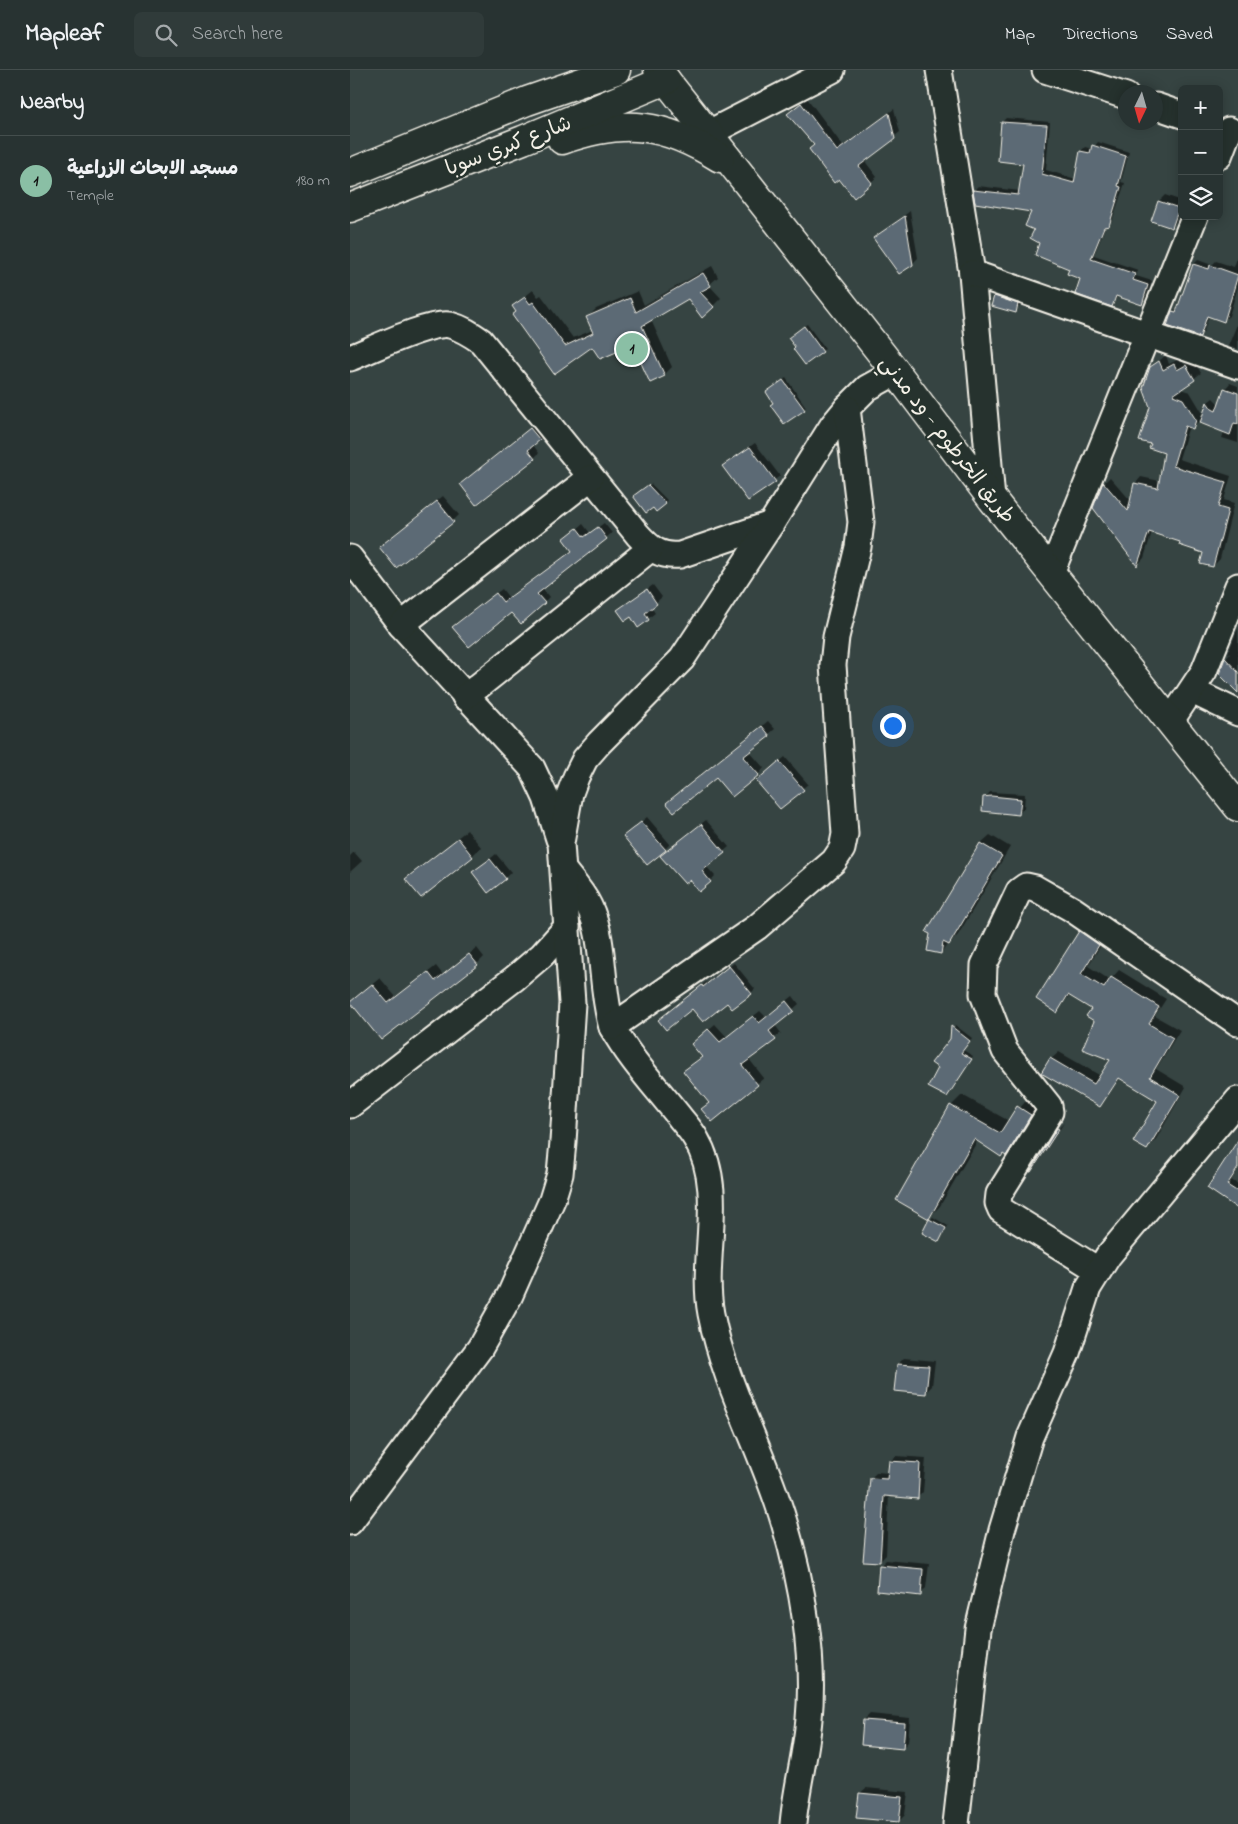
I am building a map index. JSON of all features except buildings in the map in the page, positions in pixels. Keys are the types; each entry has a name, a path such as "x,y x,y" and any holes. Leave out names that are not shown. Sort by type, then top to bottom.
{"highway":[{"path":"527,101 554,70"},
{"name":"شارع كبري سوبا","path":"350,173 527,101 616,70"},
{"name":"شارع كبري سوبا","path":"350,208 468,161 662,75"},
{"name":"طريق الخرطوم - ود مدني","path":"662,75 896,372 992,499 1238,807"},
{"path":"468,161 512,157 575,136 632,126 660,129 673,134 698,145 734,167"}],"street":[{"path":"707,134 832,70"},
{"path":"939,70 972,273 992,499"},
{"path":"1045,70 1118,93"},
{"path":"1163,108 1178,114"},
{"path":"1223,146 1229,130"},
{"path":"1052,573 1193,220"},
{"path":"972,273 1238,366"},
{"path":"350,358 429,327 448,325 466,330 481,341 590,478 650,549 669,556 680,555 771,524"},
{"path":"561,844 570,792 585,759 682,659 771,524 833,425 867,388 896,372"},
{"path":"612,1027 757,927 834,861 842,849 845,834 833,665 836,637 858,547 861,522 847,408"},
{"path":"402,625 590,478"},
{"path":"465,697 650,549"},
{"path":"350,558 402,625 465,697 513,745 532,768 546,798 561,844 572,1002 569,1071 560,1174 552,1200 510,1295 480,1348 350,1522"},
{"path":"1170,722 1204,671 1238,586"},
{"path":"1192,690 1238,713"},
{"path":"564,871 584,897 594,919 606,1007 612,1027 696,1139 708,1170 712,1200 708,1289 719,1349 729,1382 774,1491 785,1523 806,1627 810,1690 809,1720 793,1824"},
{"path":"1098,1270 1001,1210 998,1202 999,1194 1050,1112 1049,1106 1006,1051 983,994 984,965 1019,892 1026,886 1035,888 1072,909 1238,1023"},
{"path":"350,1104 515,978 542,955 567,927"},
{"path":"956,1824 978,1629 1002,1530 1030,1436 1067,1353 1088,1288 1098,1270 1238,1100"}],"place":[{"name":"مسجد الابحاث الزراعية","path":"632,349"}]}
